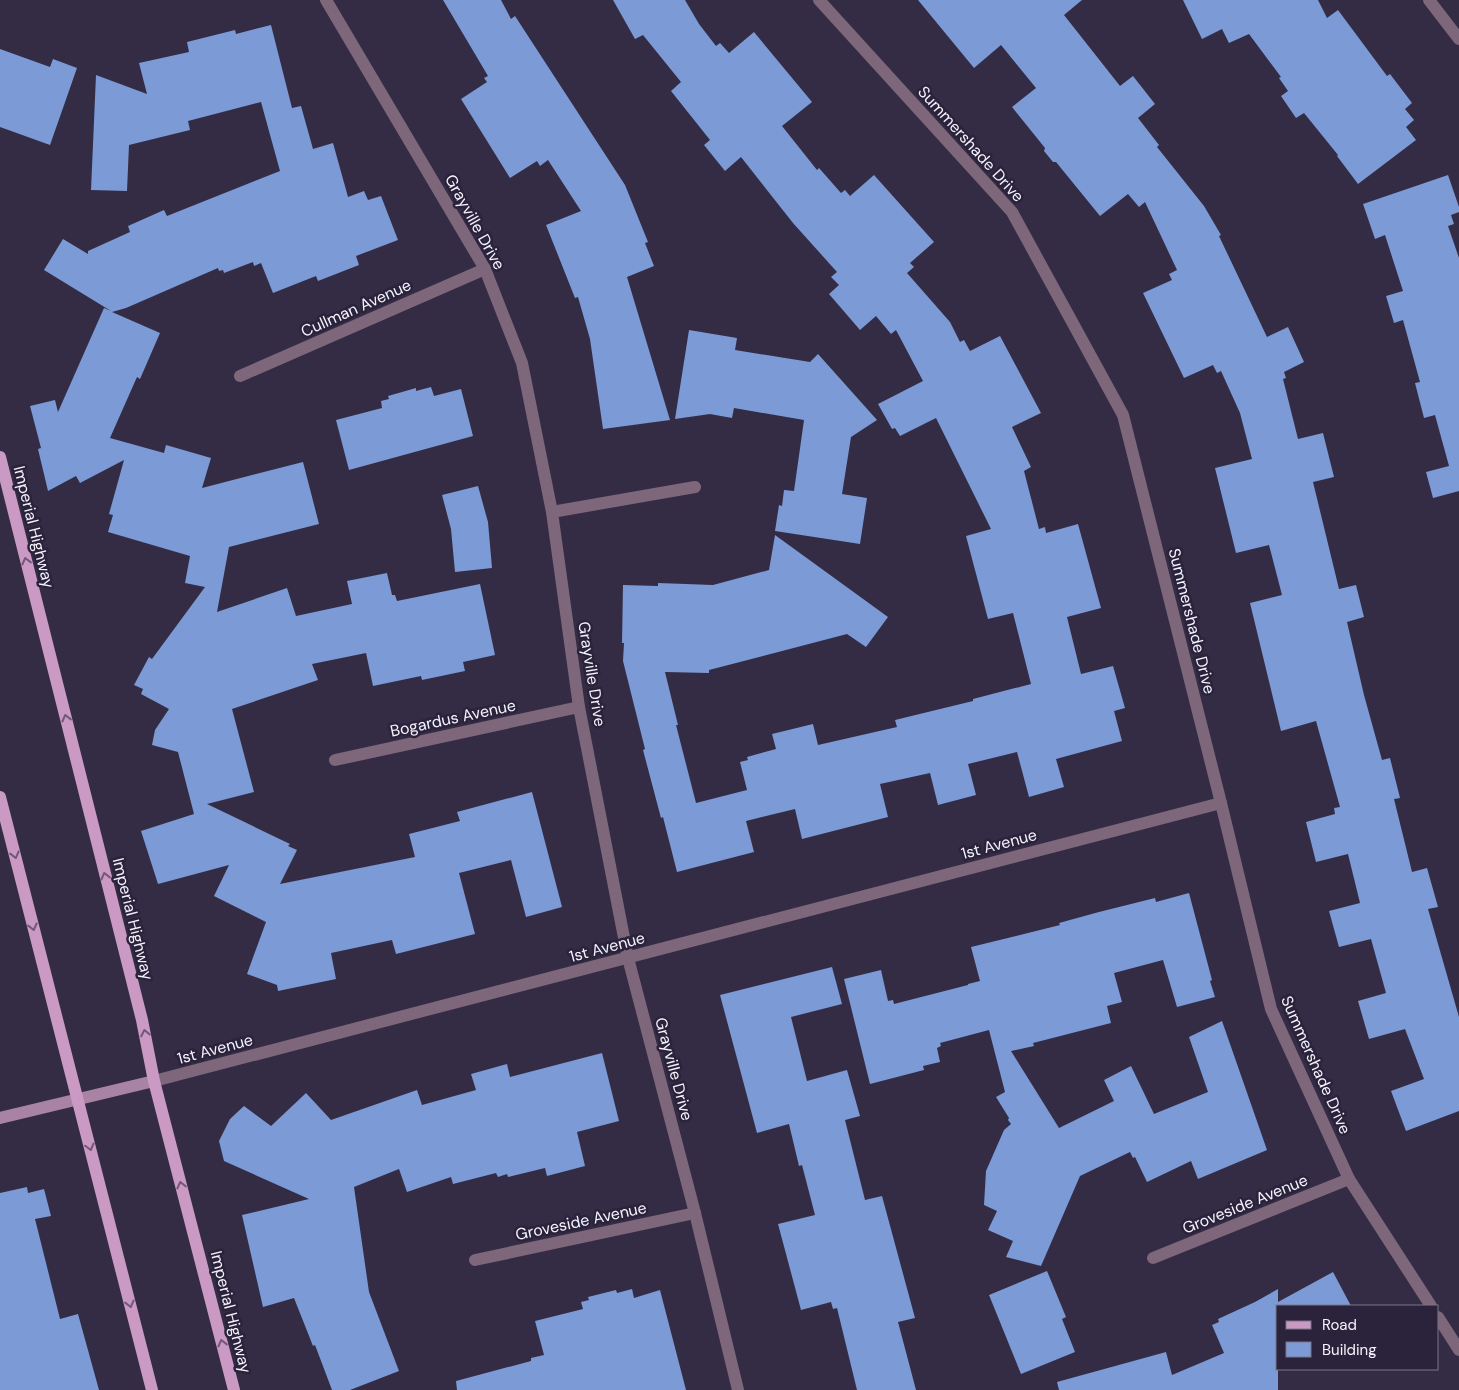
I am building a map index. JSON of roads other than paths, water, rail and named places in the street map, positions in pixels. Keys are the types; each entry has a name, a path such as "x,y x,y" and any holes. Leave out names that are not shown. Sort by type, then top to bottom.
{"main road":[{"name":"Imperial Highway","path":"0,457 139,1010 154,1081 234,1390"},
{"path":"0,796 152,1390"},
{"name":"1st Avenue","path":"0,1118 154,1081"}],"street":[{"name":"Grayville Drive","path":"326,0 485,269 522,363 552,512 579,707 628,958 695,1213 738,1390"},
{"name":"Summershade Drive","path":"819,0 1012,212 1123,415 1271,1009 1349,1179 1430,1305"},
{"path":"1429,0 1459,39"},
{"name":"Cullman Avenue","path":"240,376 485,269"},
{"path":"552,512 695,487"},
{"name":"Bogardus Avenue","path":"335,760 579,707"},
{"name":"1st Avenue","path":"154,1081 1221,803"},
{"name":"Groveside Avenue","path":"1153,1258 1349,1179"},
{"name":"Groveside Avenue","path":"475,1260 695,1213"},
{"path":"1439,1319 1459,1350"}]}
